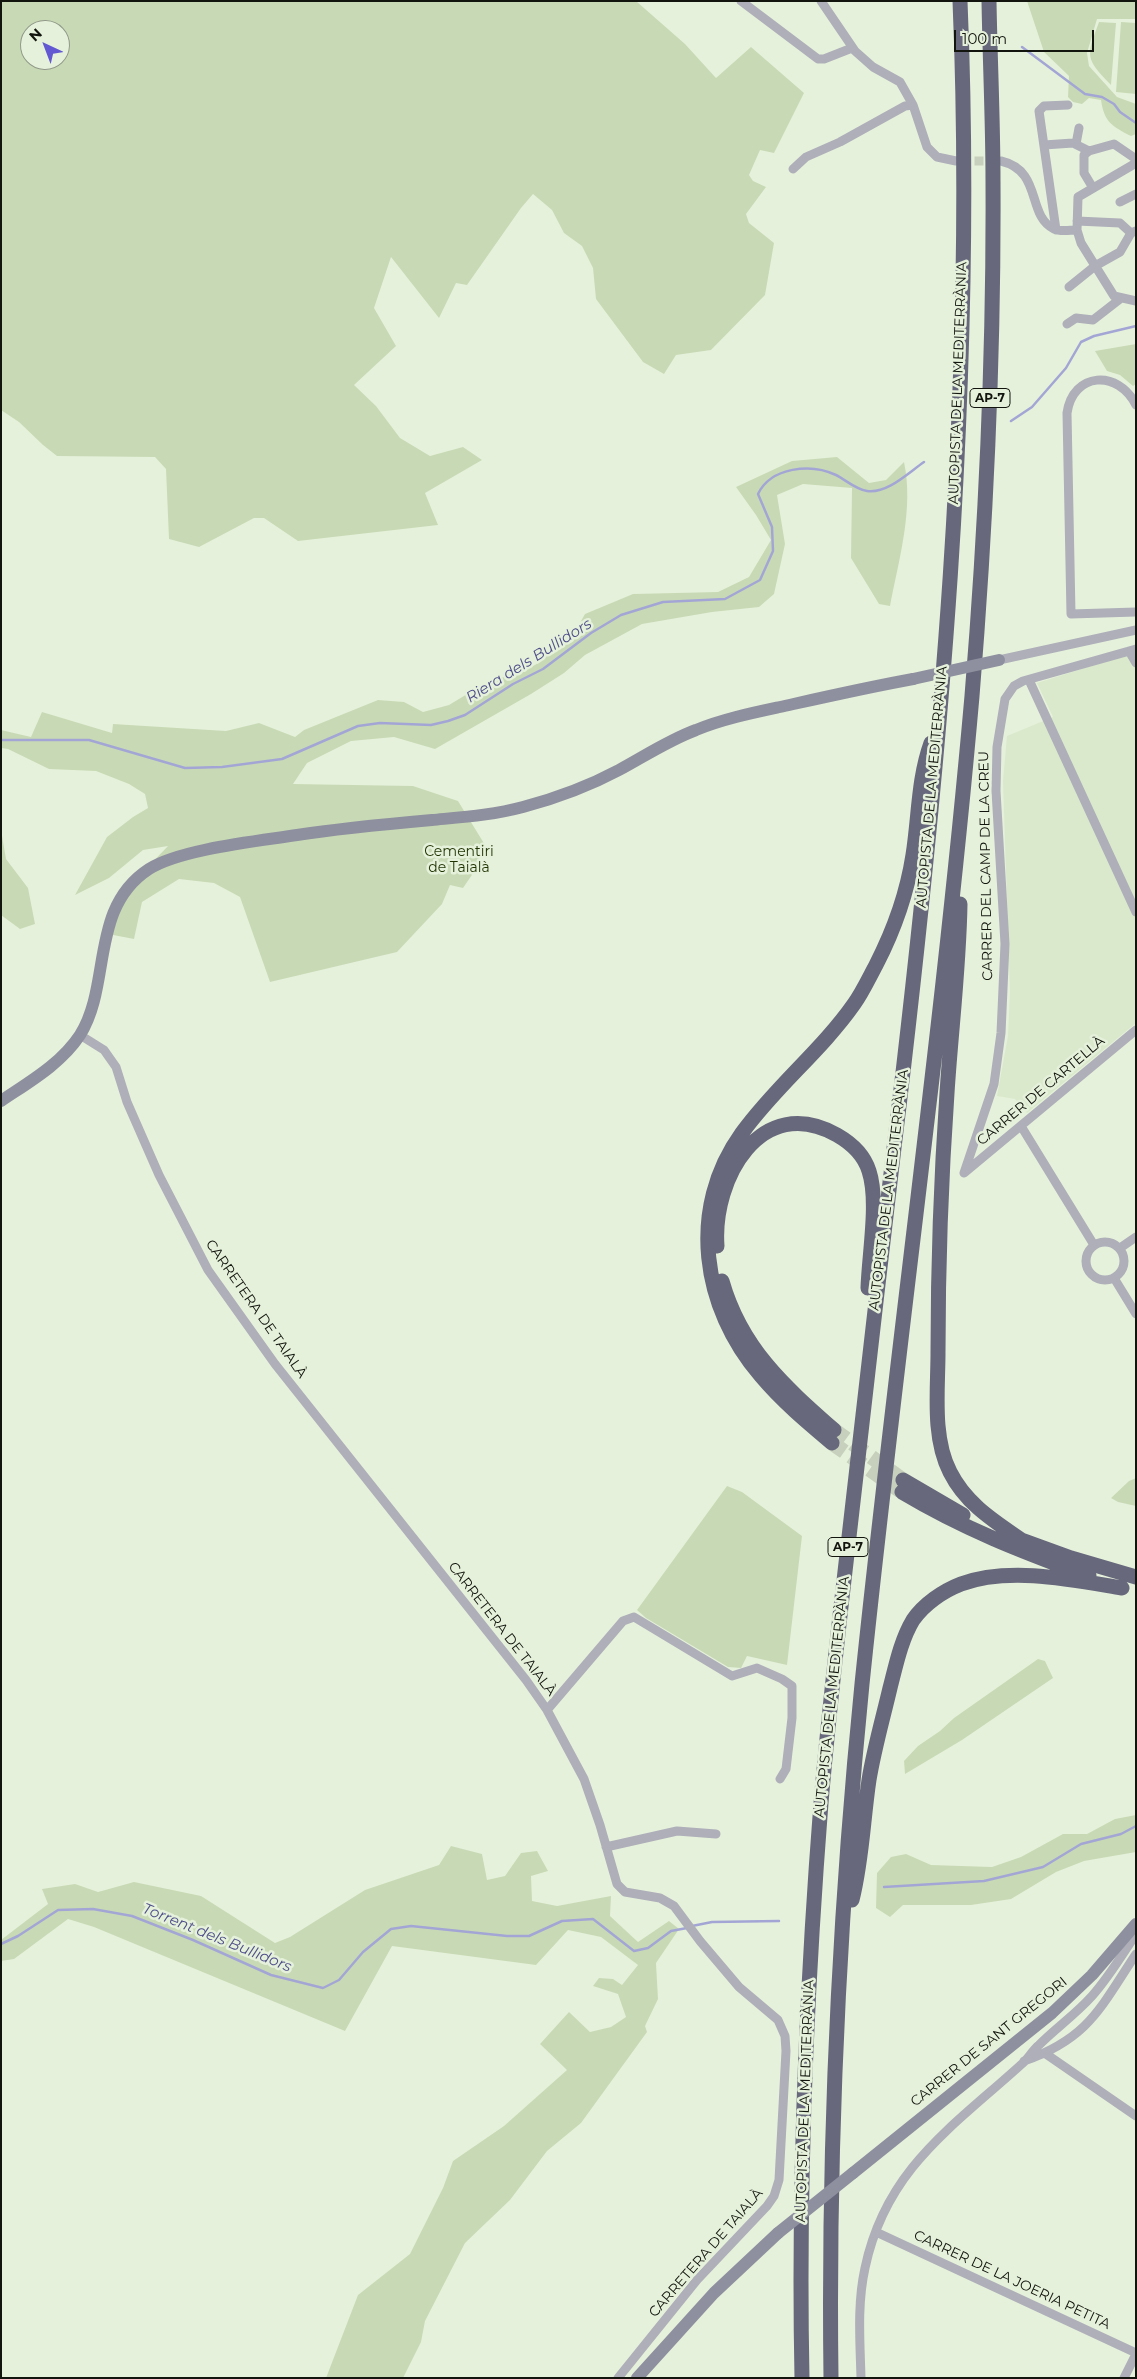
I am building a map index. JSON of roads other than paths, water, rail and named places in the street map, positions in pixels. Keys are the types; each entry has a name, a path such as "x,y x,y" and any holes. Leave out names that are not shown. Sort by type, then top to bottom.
{"highway":[{"name":"AUTOPISTA DE LA MEDITERRÀNIA","path":"802,2378 801,2155 812,1928 822,1787 864,1390 914,971 939,720 959,425 963,185 960,1"},
{"name":"AUTOPISTA DE LA MEDITERRÀNIA","path":"831,2378 831,2162 843,1936 862,1686 946,958 972,690 990,423 993,178 989,1"},
{"path":"864,1390 869,1251 874,1201 869,1169 854,1147 821,1127 805,1124 779,1127 766,1132 744,1151 728,1180 721,1205 717,1240 721,1280 736,1318 756,1352 783,1386 833,1436 798,1414 761,1376 739,1347 728,1327 715,1295 708,1252 708,1221 713,1194 725,1162 742,1133 855,1004 893,931 904,897 913,856 924,762 939,720"},
{"path":"962,793 959,955 947,1093 938,1314 940,1431 943,1455 950,1472 964,1494 982,1513 1023,1541"},
{"path":"1129,1590 994,1541 940,1515 903,1486 984,1526 1023,1541 1136,1577"},
{"path":"843,1936 858,1877 870,1778 882,1718 900,1653 914,1619 938,1596 961,1584 974,1581 1016,1576 1060,1578 1129,1590"}],"street":[{"path":"741,1 818,59 824,59 852,48"},
{"path":"822,1 852,48 873,67 900,82 913,105 928,147 938,157 956,161"},
{"path":"793,169 806,157 824,150 905,106 913,105"},
{"path":"1054,229 1039,112 1044,106 1068,105"},
{"path":"1076,144 1079,128"},
{"path":"1044,145 1076,144 1089,151"},
{"path":"1092,188 1084,173 1084,155 1089,151 1114,144 1136,161 1092,188 1078,196 1077,226 1081,243 1114,296 1120,299 1136,301"},
{"path":"1001,161 1012,164 1024,173 1044,221 1054,229 1120,223 1133,232 1120,252 1095,266 1068,287"},
{"path":"1120,202 1136,194"},
{"path":"1068,324 1076,318 1093,320 1120,299"},
{"path":"1136,405 1124,387 1112,381 1099,380 1091,381 1077,389 1070,400 1067,413 1071,614 1136,612"},
{"path":"1,1101 58,1060 80,1035 92,1007 104,945 117,907 129,887 147,870 169,859 314,832 477,816 523,807 550,800 596,782 696,730 757,712 1136,630"},
{"path":"1136,663 1132,650 1026,681 1136,912"},
{"name":"CARRER DEL CAMP DE LA CREU","path":"964,1173 994,1084 1001,1033 1005,944 996,791 997,747 1005,699 1014,686 1026,681"},
{"name":"CARRER DE CARTELLÀ","path":"964,1173 1136,1030"},
{"name":"CARRETERA DE TAIALÀ","path":"80,1035 104,1050 116,1067 127,1102 159,1175 208,1270 275,1364 526,1680 546,1710 588,1788 618,1887 627,1893 660,1898 674,1906 700,1941 739,1987 778,2020 783,2030 786,2044 779,2180 774,2196 763,2211 729,2244 697,2280 618,2378"},
{"path":"1021,1126 1094,1245"},
{"path":"1120,1248 1136,1237"},
{"path":"1110,1242 1120,1248 1123,1252 1124,1264 1119,1274 1114,1278 1101,1280 1091,1273 1086,1262 1086,1256 1094,1245 1110,1242"},
{"path":"1114,1278 1136,1314"},
{"path":"546,1710 623,1621 634,1617 732,1676 757,1668 782,1679 792,1686 792,1718 786,1769 780,1779"},
{"path":"606,1847 677,1831 716,1834"},
{"name":"CARRER DE SANT GREGORI","path":"637,2378 714,2293 778,2233 1052,2013 1092,1975 1136,1924"},
{"path":"861,2378 859,2320 861,2287 865,2266 876,2232 893,2194 938,2137 1024,2061 1092,1996 1136,1934"},
{"path":"1024,2061 1046,2054 1068,2041 1087,2026 1136,1954"},
{"path":"1046,2054 1136,2116"},
{"name":"CARRER DE LA JOERIA PETITA","path":"876,2232 1136,2354"},
{"path":"1124,2378 1136,2354"}],"waterway":[{"path":"1022,47 1085,94 1102,97 1114,104 1120,112 1136,123"},
{"name":"Riera dels Bullidors","path":"1011,421 1032,407 1066,368 1081,342 1094,336 1136,326"},
{"name":"Riera dels Bullidors","path":"1,740 89,740 185,768 222,767 282,759 358,726 380,723 431,725 448,721 465,715 513,684 543,669 591,633 621,615 663,602 725,599 760,580 773,551 772,527 758,494 772,478 792,470 815,469 836,475 863,490 875,491 897,482 924,462"},
{"name":"Torrent dels Bullidors","path":"884,1887 984,1881 1043,1867 1081,1844 1121,1834 1136,1826"},
{"name":"Torrent dels Bullidors","path":"1,1944 18,1936 58,1910 93,1909 132,1916 193,1940 271,1975 323,1988 339,1980 363,1952 391,1929 411,1926 507,1936 529,1936 562,1921 593,1919 634,1951 648,1948 671,1931 687,1928"},
{"name":"Torrent dels Bullidors","path":"692,1926 712,1922 779,1921"}],"tunnel":[{"path":"961,161 996,161"},
{"path":"834,1430 903,1480"},
{"path":"832,1443 902,1492"}],"park label":[{"name":"Cementiri de Taialà","path":"459,860"}]}
